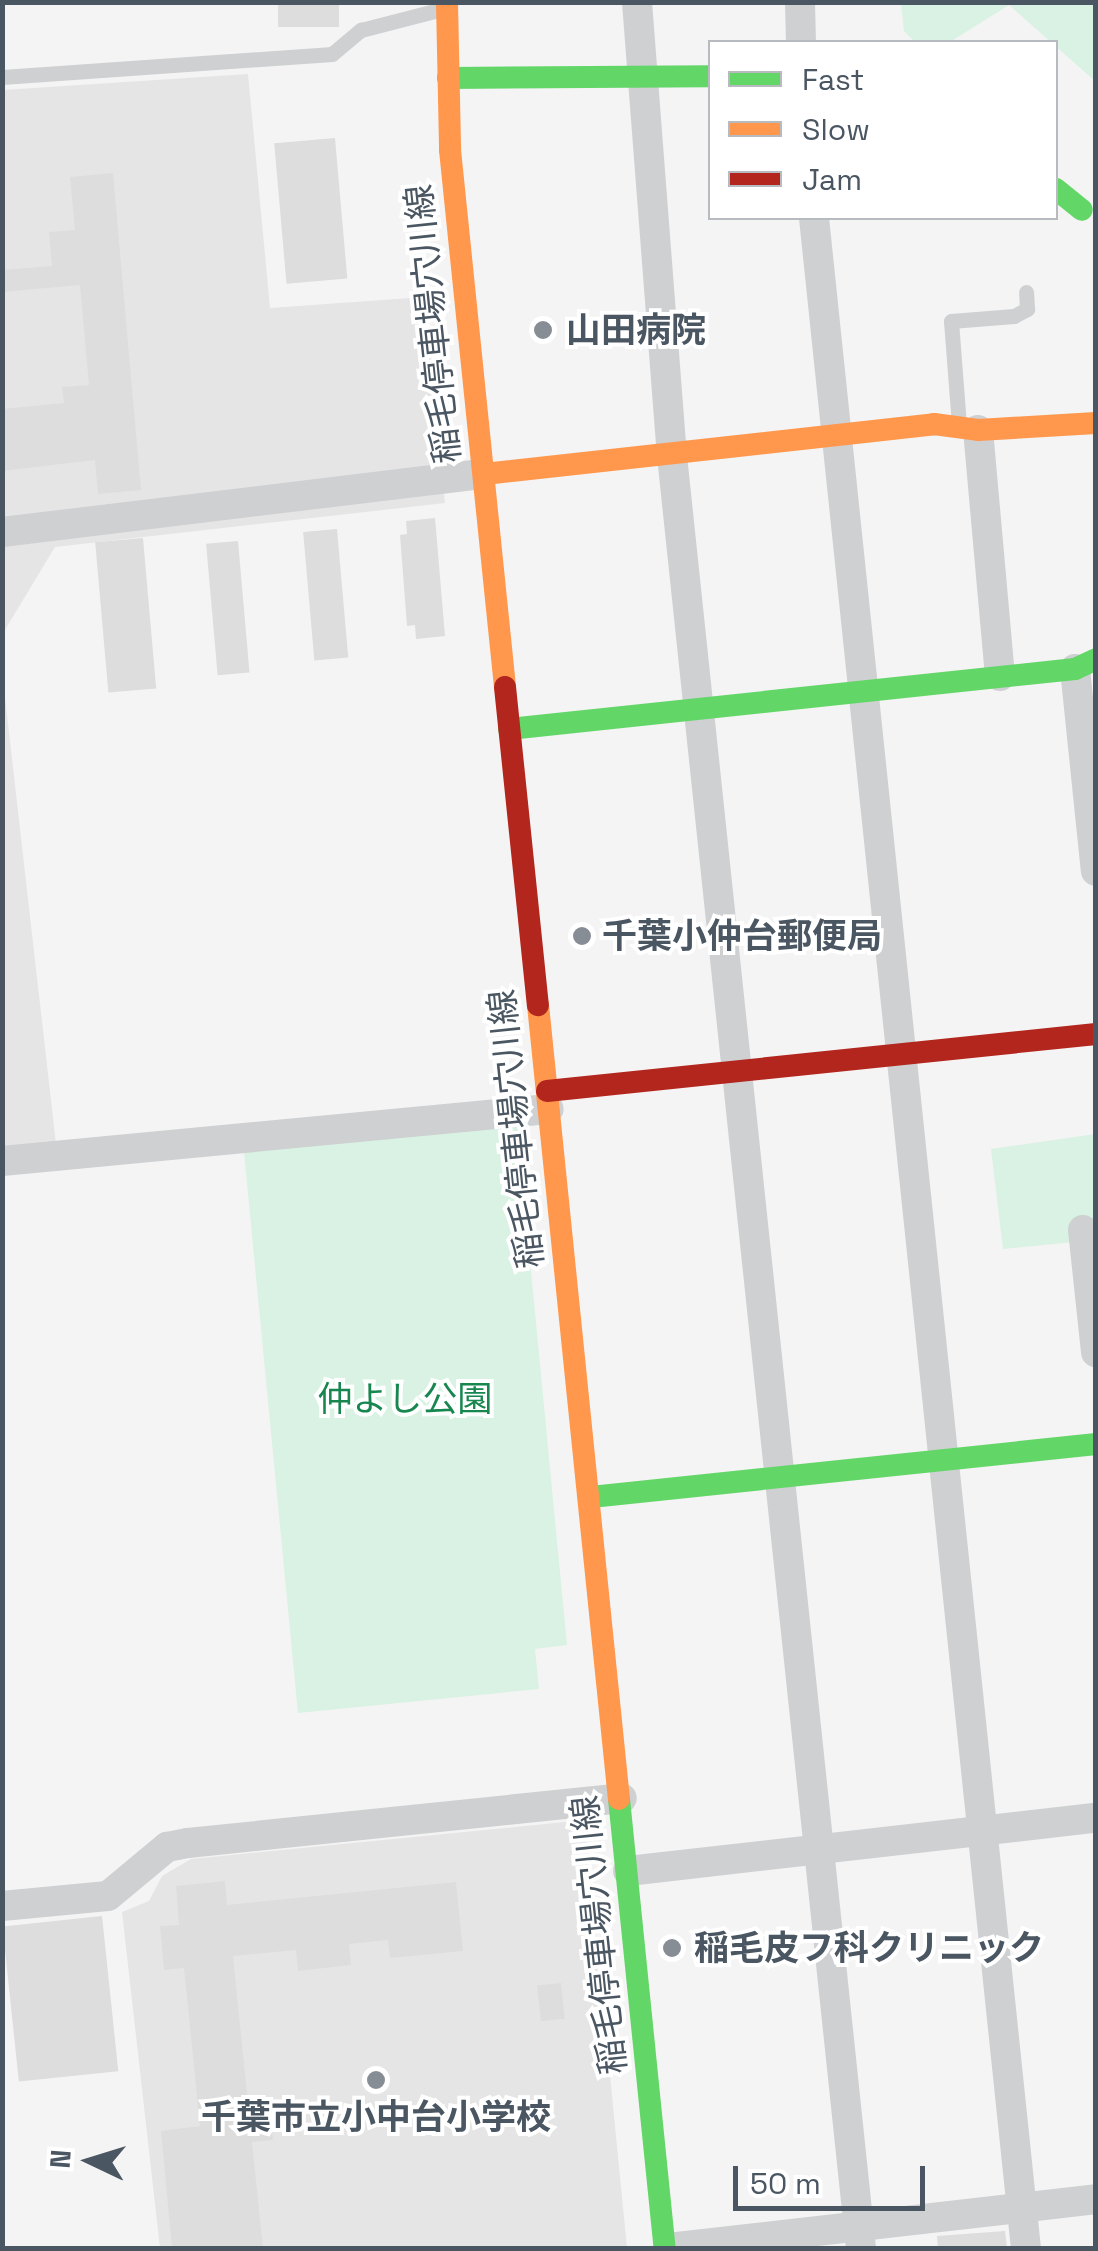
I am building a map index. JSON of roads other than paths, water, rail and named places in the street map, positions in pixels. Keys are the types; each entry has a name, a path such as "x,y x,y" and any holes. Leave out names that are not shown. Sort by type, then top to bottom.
{"street":[{"path":"637,2 638,77 672,456 860,2238"},
{"path":"800,2 801,40"},
{"name":"稲毛停車場穴川線","path":"447,5 448,78 508,729 666,2248"},
{"path":"448,78 708,76"},
{"path":"1058,191 1082,210"},
{"path":"814,220 860,690 1026,2248"},
{"path":"2,532 484,474 834,438 968,427 1096,423"},
{"path":"968,427 1000,676"},
{"path":"508,729 1085,664 1096,872"},
{"path":"2,1161 548,1100 736,1068 1096,1034"},
{"path":"1083,1230 1096,1352"},
{"path":"590,1497 1096,1444"},
{"path":"2,1906 108,1896 166,1847 188,1843 622,1798"},
{"path":"628,1871 1096,1818"},
{"path":"666,2248 860,2238 1096,2200"}],"lane":[{"path":"2,77 332,54 361,30 447,5"},
{"path":"968,427 951,320 1014,316 1026,309 1026,292"}],"place":[{"name":"山田病院","path":"543,330"},
{"name":"千葉小仲台郵便局","path":"582,936"},
{"name":"稲毛皮フ科クリニック","path":"672,1948"},
{"name":"千葉市立小中台小学校","path":"376,2080"}],"park label":[{"name":"仲よし公園","path":"405,1399"}]}
